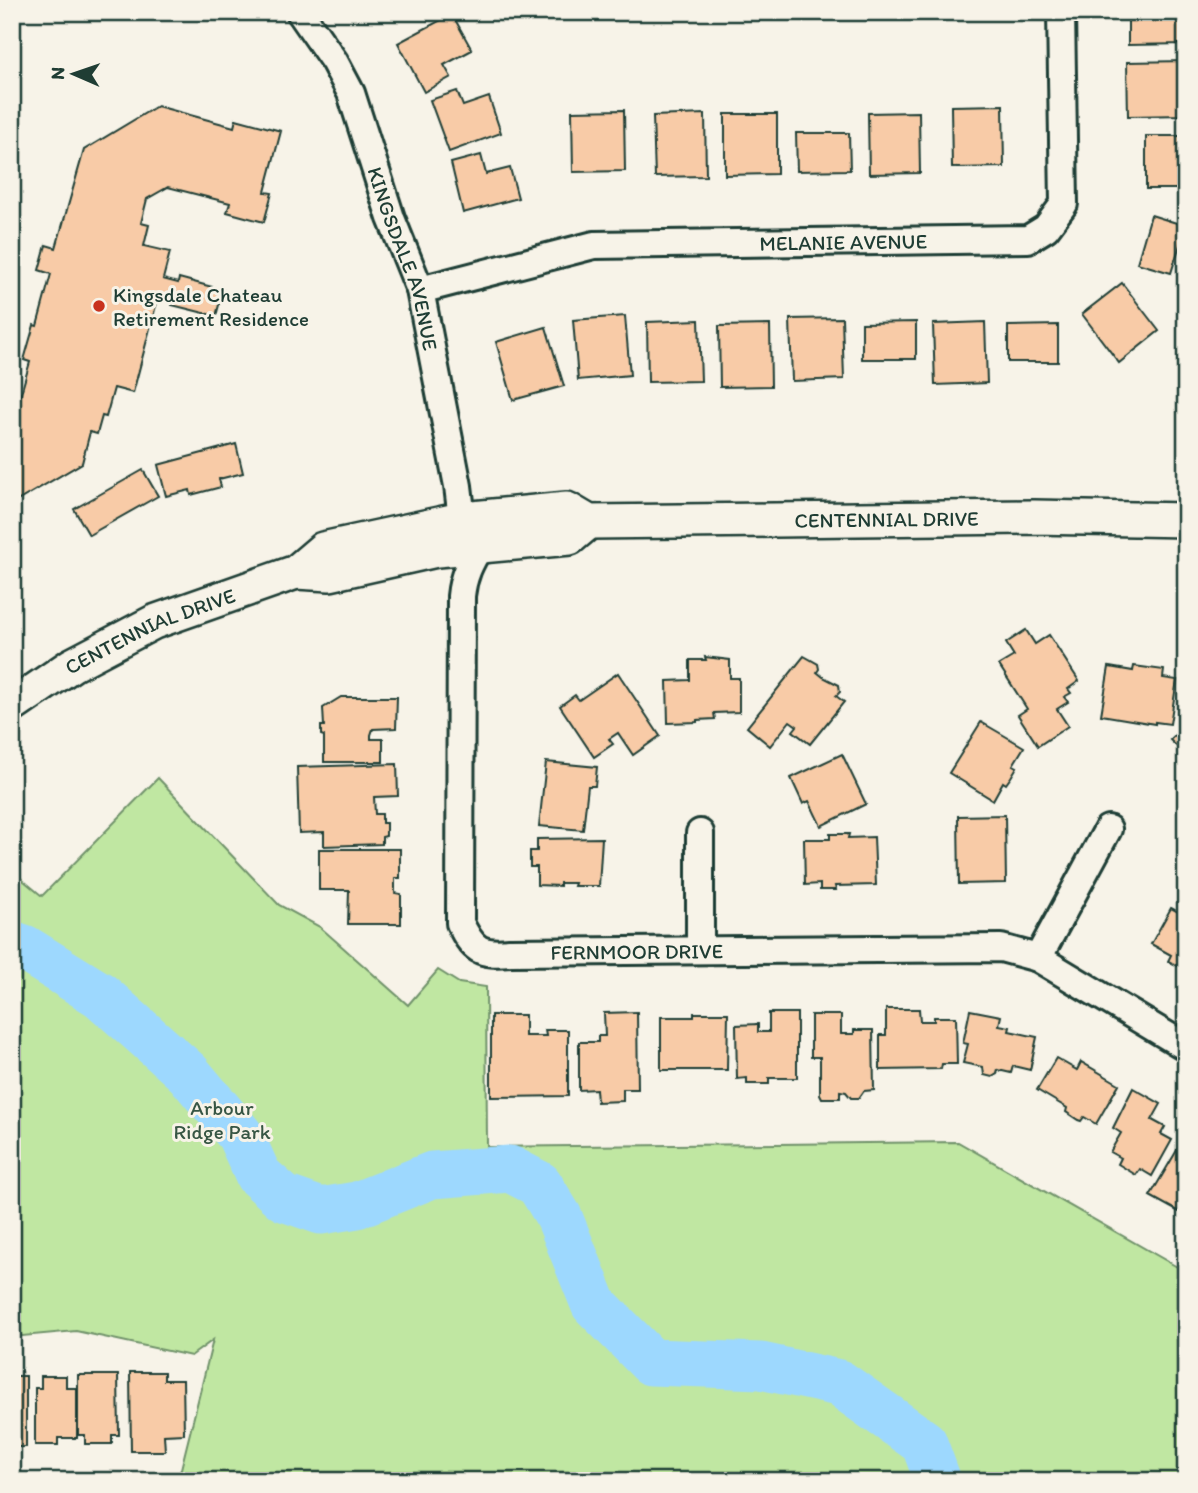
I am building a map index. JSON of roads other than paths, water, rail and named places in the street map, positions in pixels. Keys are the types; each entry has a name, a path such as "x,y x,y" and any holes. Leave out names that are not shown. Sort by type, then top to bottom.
{"main road":[{"name":"CENTENNIAL DRIVE","path":"12,706 72,665 154,622 296,572 323,549 471,532 567,509 589,522 1034,517 1186,520"}],"street":[{"name":"KINGSDALE AVENUE","path":"300,12 334,61 352,93 391,218 421,290 458,486 471,532"},
{"name":"MELANIE AVENUE","path":"421,290 594,245 1028,239 1046,228 1064,204 1061,12"},
{"name":"FERNMOOR DRIVE","path":"471,532 468,565 462,582 460,923 470,944 491,954 1001,948 1038,958 1186,1048"},
{"path":"1038,958 1108,829"},
{"path":"700,833 700,950"}],"waterway":[{"path":"12,944 24,948 100,995 188,1073 240,1135 258,1175 284,1198 321,1211 357,1205 432,1175 510,1169 539,1184 559,1217 594,1304 651,1362 761,1366 839,1383 924,1443 938,1481"}],"place":[{"name":"Kingsdale Chateau Retirement Residence","path":"99,306"}],"park label":[{"name":"Arbour Ridge Park","path":"222,1119"}]}
